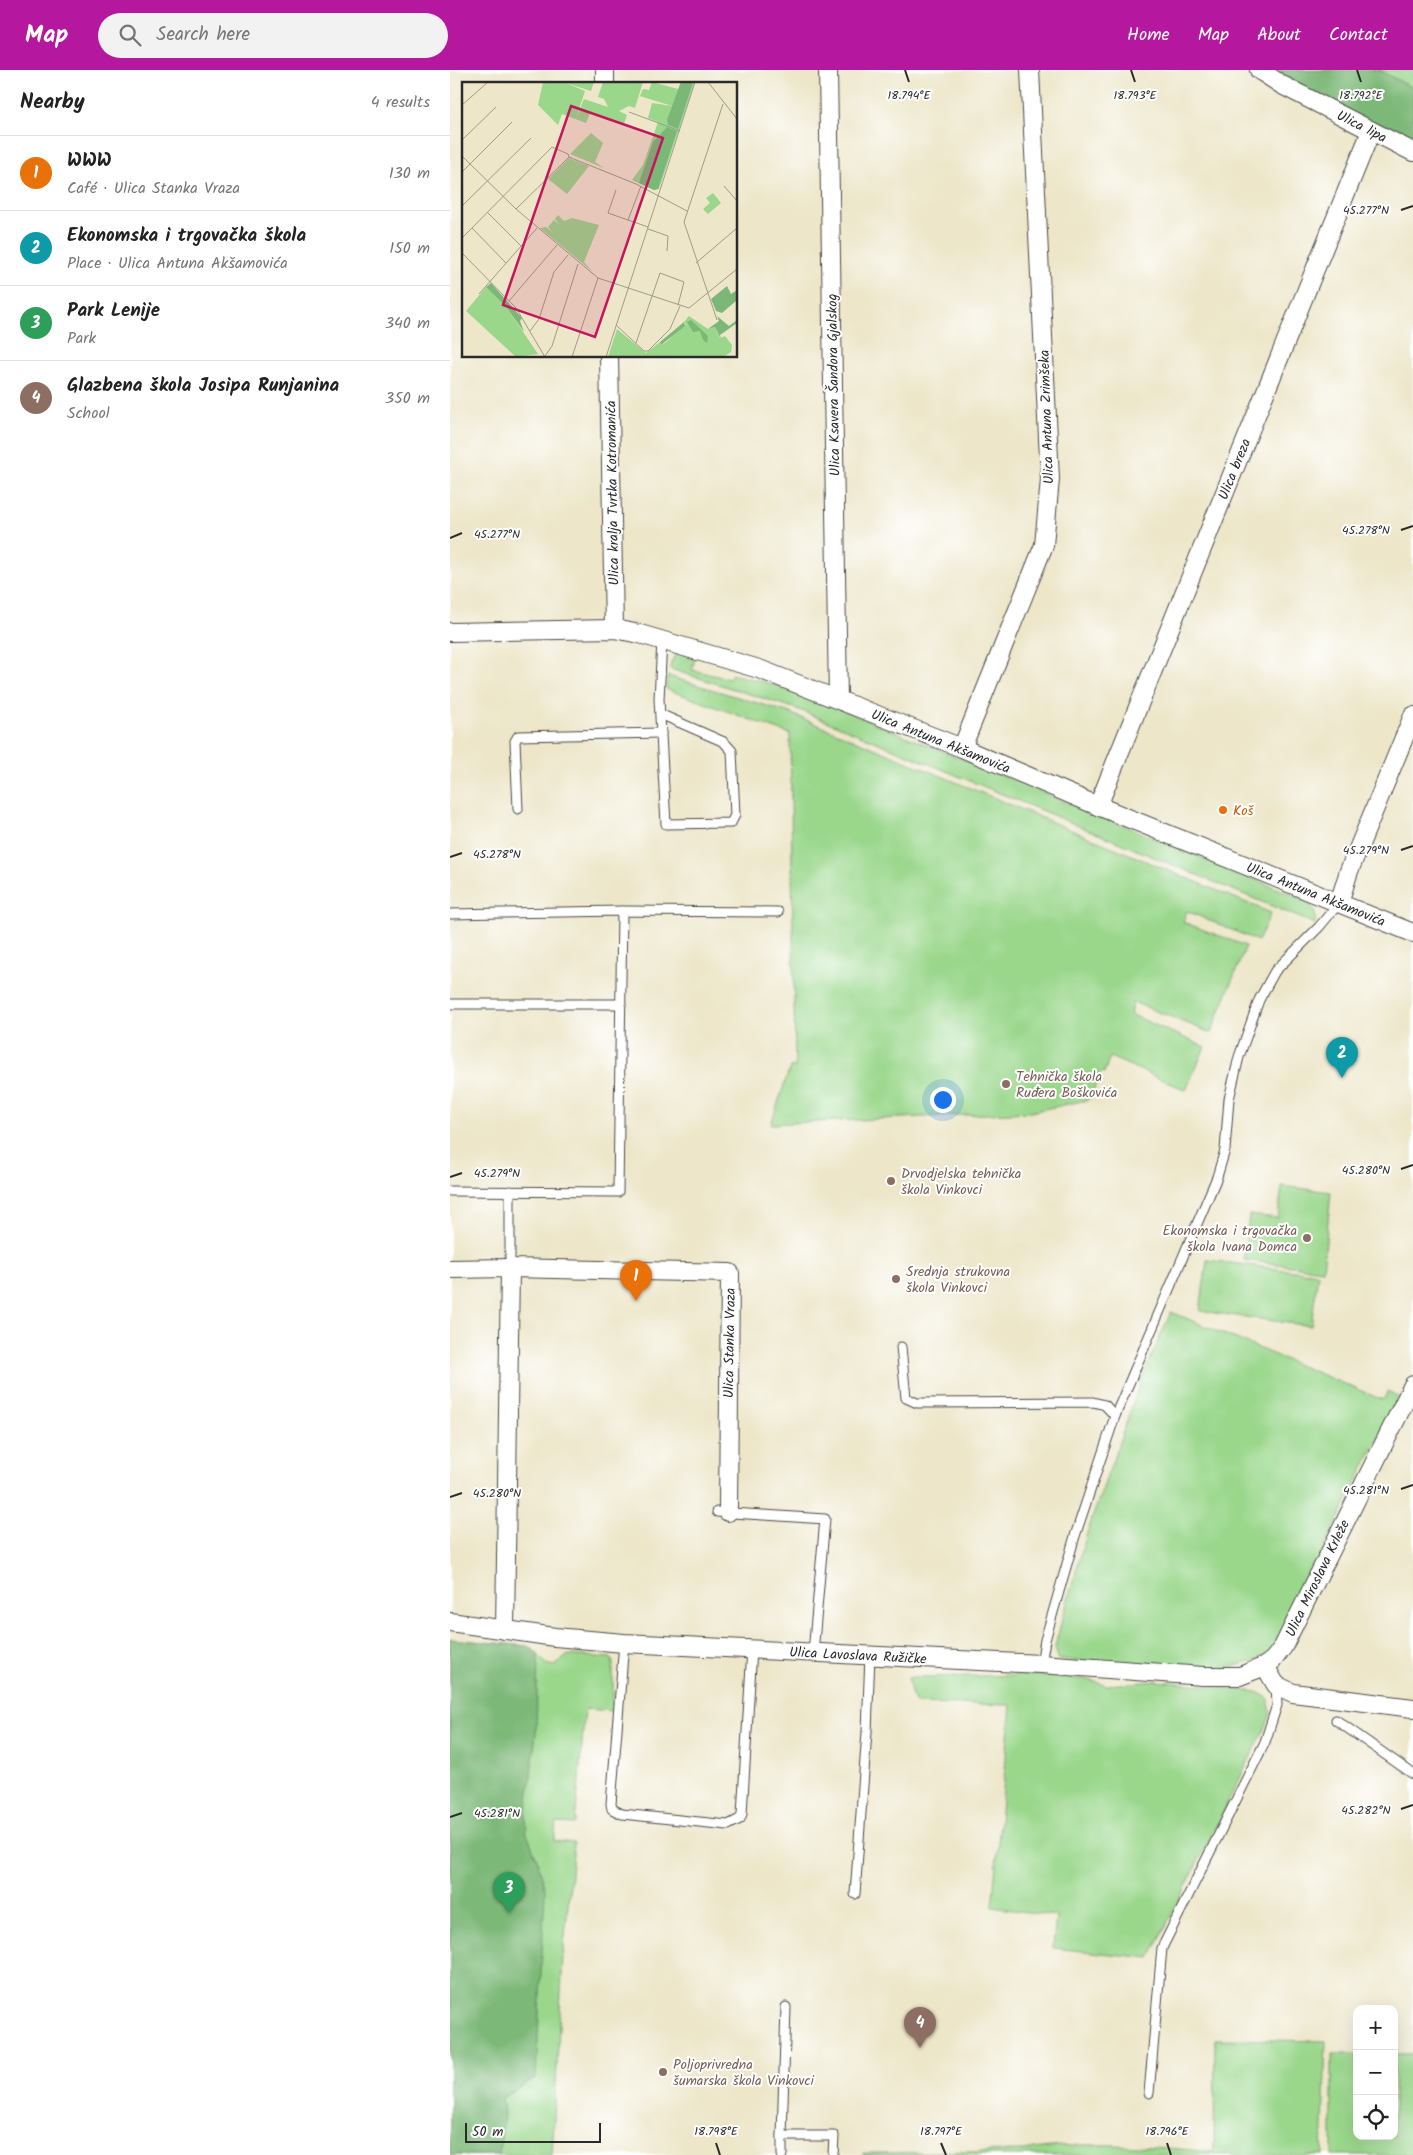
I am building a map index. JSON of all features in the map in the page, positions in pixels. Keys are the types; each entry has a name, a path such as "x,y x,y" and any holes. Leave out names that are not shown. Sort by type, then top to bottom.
{"street":[{"name":"Ulica Ksavera Šandora Gjalskog","path":"828,70 838,699"},
{"name":"Ulica Antuna Zrimšeka","path":"962,748 1044,545 1050,479 1030,70"},
{"name":"Ulica lipa","path":"1258,70 1282,85 1413,152"},
{"name":"Ulica breza","path":"1098,806 1371,131"},
{"name":"Ulica kralja Tvrtka Kotromanića","path":"610,358 614,629"},
{"name":"Ulica Antuna Akšamovića","path":"450,632 614,629 640,634 759,669 962,748 1098,806 1413,934"},
{"path":"1339,903 1350,871 1413,716"},
{"path":"505,1630 510,1268"},
{"name":"Ulica Stanka Vraza","path":"450,1269 510,1268 730,1273 722,1512"},
{"name":"Ulica Miroslava Krleže","path":"1265,1666 1273,1660 1283,1647 1413,1385"},
{"name":"Ulica Lavoslava Ružičke","path":"450,1622 555,1638 1041,1664 1203,1676 1240,1676 1265,1666"},
{"path":"1265,1666 1276,1685 1294,1693 1413,1708"}],"lane":[{"path":"660,714 724,742 732,750 735,815 732,823 666,824 660,714 662,641"},
{"path":"518,809 515,741 518,736 661,733"},
{"path":"1041,1664 1045,1640 1075,1536 1116,1416 1218,1177 1225,1150 1229,1099 1239,1057 1259,1000 1275,971 1320,927 1339,903"},
{"path":"450,914 622,911 778,912"},
{"path":"450,1191 618,1192 622,911"},
{"path":"450,1004 620,1004"},
{"path":"510,1191 510,1268"},
{"path":"901,1347 906,1398 917,1403 1093,1402 1105,1405 1116,1416"},
{"path":"722,1512 826,1519 813,1653"},
{"path":"624,1642 612,1809 622,1814 728,1825 740,1820 742,1814 752,1649"},
{"path":"855,1894 867,1732 870,1655"},
{"path":"1149,2093 1162,1948 1265,1742 1277,1705 1276,1685"},
{"path":"1336,1720 1413,1774"},
{"path":"782,2155 786,2007"},
{"path":"782,2136 834,2136 833,2155"}],"green space":[{"path":"1275,70 1378,70 1413,88 1413,149 1303,89"},
{"path":"1378,70 1413,70 1413,88"},
{"path":"677,653 695,658 692,670 730,679 731,674 742,676 773,684 813,698 1305,900 1314,910 1315,924 797,709 670,669 671,662"},
{"path":"668,676 787,712 1271,913 1258,941 1187,911 1183,922 1246,946 1211,1033 1133,1002 1130,1014 1205,1047 1186,1090 1110,1057 1104,1073 1100,1072 1091,1097 1087,1100 1030,1112 771,1124 790,1067 795,1067 790,734 666,689"},
{"path":"1282,1186 1331,1192 1323,1270 1244,1260 1249,1215 1278,1218"},
{"path":"1207,1260 1318,1274 1311,1326 1200,1311"},
{"path":"1171,1312 1383,1400 1388,1391 1399,1397 1274,1648 1255,1661 1222,1669 1059,1660 1055,1648 1057,1638 1087,1533 1142,1378"},
{"path":"450,1639 529,1646 547,1664 555,1666 568,1655 611,1658 613,1663 613,1711 585,1709 575,1824 556,1823 554,1841 574,1843 563,1956 552,2155 450,2155"},
{"path":"450,1639 529,1646 538,1654 536,1734 526,1817 527,1834 538,1862 545,1890 536,2078 502,2098 504,2114 499,2155 450,2155"},
{"path":"1037,1675 1084,1679 1107,1685 1156,1681 1202,1685 1257,1692 1268,1698 1271,1712 1267,1724 1150,1958 1053,1948 1056,1916 992,1907 1011,1705 916,1703 911,1693 908,1678"},
{"path":"1215,2039 1326,2041 1322,2155 863,2155 863,2153 1024,2151 1070,2145 1144,2146 1214,2152"},
{"path":"1332,2054 1353,2054 1353,2140 1398,2140 1398,2054 1413,2054 1413,2155 1332,2155"}],"place":[{"name":"Koš","path":"1223,810"},
{"name":"Ekonomska i trgovačka škola","path":"1342,1078"},
{"name":"Tehnička škola Ruđera Boškovića","path":"1006,1084"},
{"name":"Drvodjelska tehnička škola Vinkovci","path":"891,1181"},
{"name":"Ekonomska i trgovačka škola Ivana Domca","path":"1307,1238"},
{"name":"Srednja strukovna škola Vinkovci","path":"896,1279"},
{"name":"WWW","path":"636,1301"},
{"name":"Park Lenije","path":"509,1913"},
{"name":"Glazbena škola Josipa Runjanina","path":"920,2048"},
{"name":"Poljoprivredna šumarska škola Vinkovci","path":"663,2072"}]}
